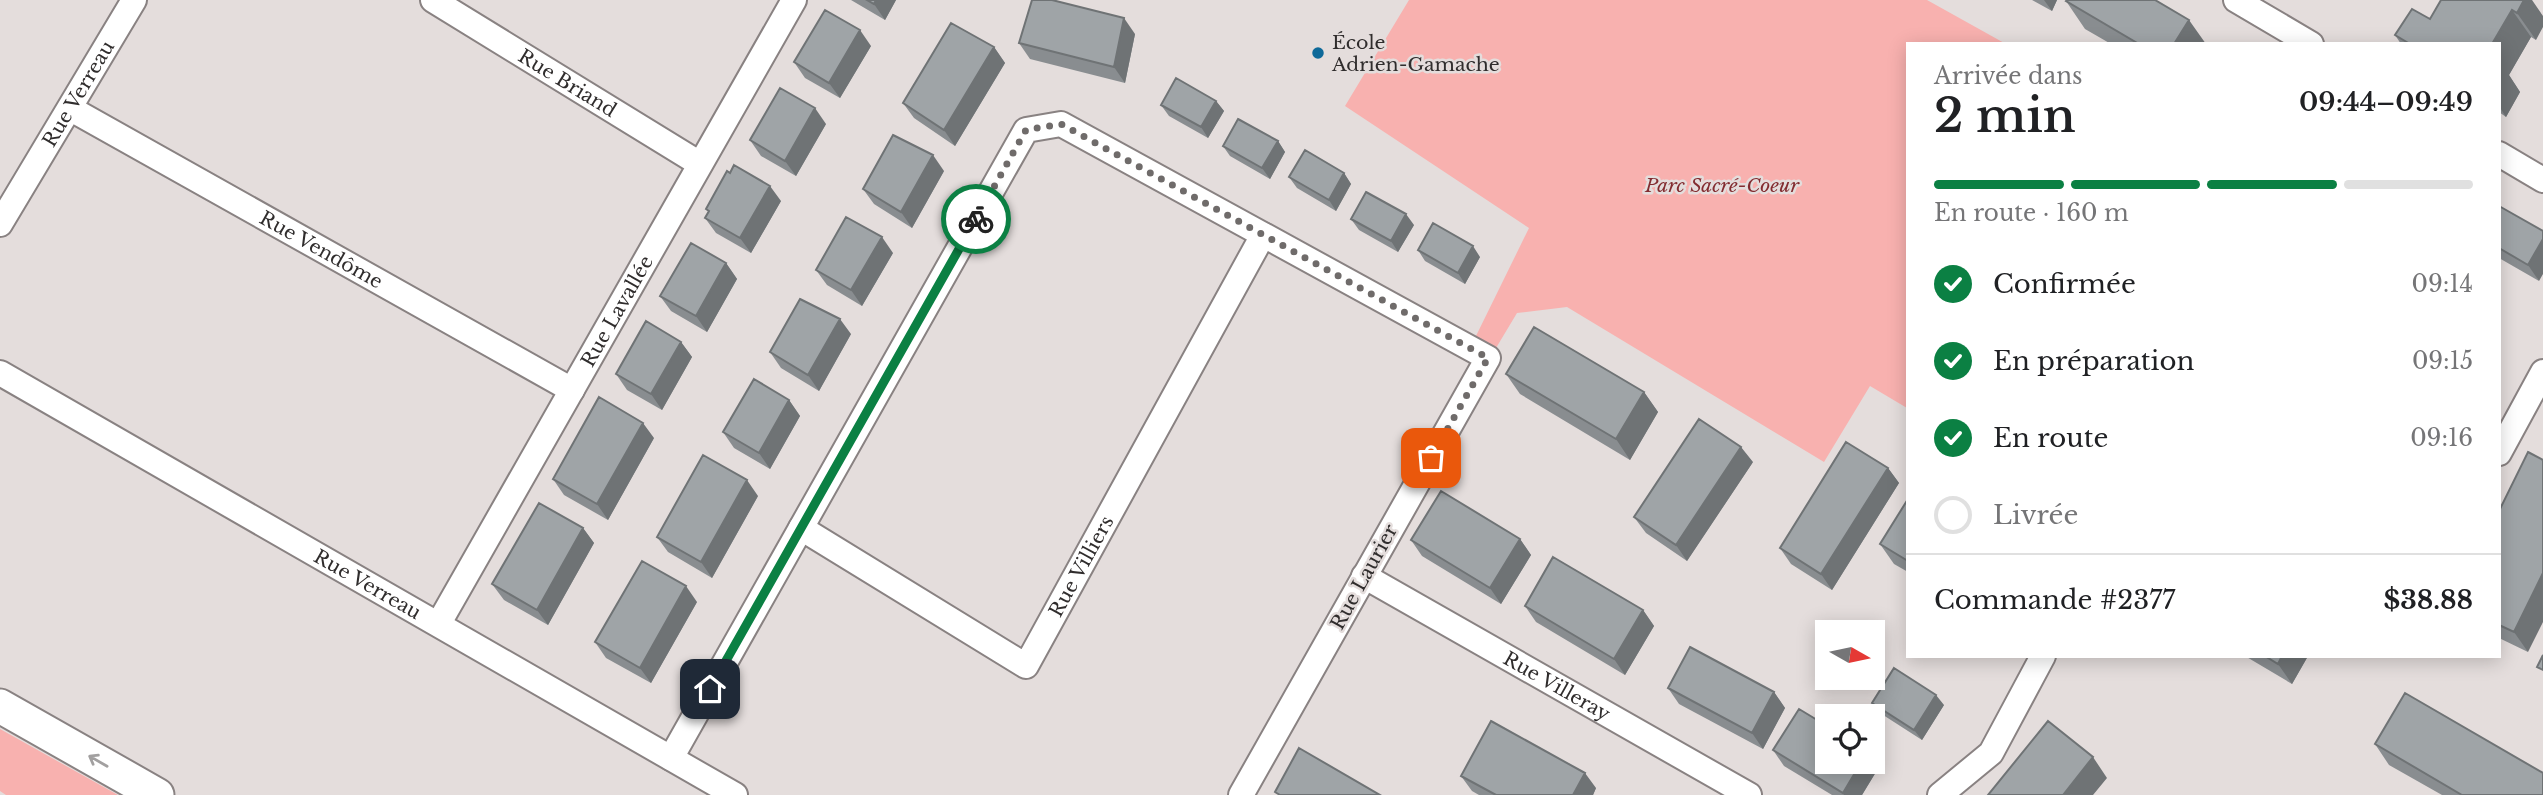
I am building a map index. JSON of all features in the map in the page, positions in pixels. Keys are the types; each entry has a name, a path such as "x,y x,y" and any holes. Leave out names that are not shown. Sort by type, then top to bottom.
{"main road":[{"path":"0,706 157,795"}],"street":[{"name":"Rue Verreau","path":"0,224 134,0"},
{"name":"Rue Briand","path":"433,0 701,164"},
{"name":"Rue Lavallée","path":"439,623 794,0"},
{"path":"2236,0 2308,42"},
{"name":"Rue Vendôme","path":"71,109 572,390"},
{"path":"671,758 1026,130 1061,124 1263,235"},
{"path":"2501,155 2543,180"},
{"name":"Rue Laurier","path":"1241,795 1488,358 1263,235"},
{"name":"Rue Villiers","path":"801,528 1026,666 1263,235"},
{"path":"2501,449 2543,372"},
{"name":"Rue Verreau","path":"0,373 735,795"},
{"name":"Rue Villeray","path":"1364,576 1749,795"},
{"path":"1940,795 1991,753 2042,658"}],"green space":[{"name":"Parc Sacré-Coeur","path":"1409,0 1927,0 2002,42 1906,42 1906,407 1870,386 1824,462 1567,307 1517,313 1496,348 1475,338 1529,228 1345,106"},
{"path":"0,729 118,795 6,795 0,791"}],"building":[{"path":"1032,0 1052,0 1124,18 1114,67 1019,43"},
{"path":"2155,0 2189,20 2175,42 2136,42 2066,1"},
{"path":"2441,0 2524,0 2517,13 2512,10 2493,42 2407,42 2395,35 2412,9 2430,19"},
{"path":"825,10 860,30 829,83 794,62"},
{"path":"951,23 994,47 944,130 903,103"},
{"path":"1176,78 1216,101 1201,127 1161,105"},
{"path":"780,88 815,108 785,161 750,140"},
{"path":"1238,119 1278,141 1262,168 1223,146"},
{"path":"893,135 933,155 901,212 863,189"},
{"path":"1305,150 1344,173 1329,200 1289,177"},
{"path":"734,165 770,186 740,238 705,218 709,211 706,209 727,171 730,173"},
{"path":"1366,192 1406,214 1391,241 1351,219"},
{"path":"2501,207 2543,231 2543,239 2528,265 2501,249"},
{"path":"846,217 882,237 851,290 816,270"},
{"path":"1433,223 1473,246 1458,273 1418,250"},
{"path":"691,243 726,263 696,316 660,296"},
{"path":"800,299 840,319 808,375 770,352"},
{"path":"646,321 681,342 651,394 616,374"},
{"path":"1534,327 1644,392 1616,439 1506,374"},
{"path":"754,379 789,400 759,453 723,432"},
{"path":"599,397 643,423 597,504 553,479"},
{"path":"1699,419 1741,447 1676,545 1634,517"},
{"path":"1846,442 1888,468 1821,574 1780,548"},
{"path":"2528,452 2543,460 2543,573 2514,632 2501,626 2501,507"},
{"path":"703,455 747,480 701,562 657,537"},
{"path":"1441,491 1520,539 1490,588 1411,540"},
{"path":"1906,502 1906,560 1880,544"},
{"path":"539,503 583,528 537,610 492,584"},
{"path":"1553,557 1643,610 1614,659 1525,606"},
{"path":"642,561 686,586 640,668 595,642"},
{"path":"1690,647 1774,692 1752,733 1668,688"},
{"path":"2543,655 2543,670 2537,667"},
{"path":"2268,658 2281,658 2278,664"},
{"path":"1894,668 1936,695 1914,730 1885,711 1885,704 1872,703 1880,690 1885,690 1885,682"},
{"path":"2405,693 2543,773 2543,795 2462,795 2375,744"},
{"path":"1799,709 1815,719 1815,774 1854,774 1843,793 1773,750"},
{"path":"1491,721 1585,773 1573,795 1496,795 1461,776"},
{"path":"2048,721 2093,757 2063,795 1988,795"},
{"path":"1299,748 1380,795 1280,795 1275,792"}],"way so far":[{"path":"976,219 1026,130 1061,124 1488,358 1431,458"}],"place":[{"name":"École Adrien-Gamache","path":"1318,53"}],"route":[{"path":"710,689 976,219"}]}
